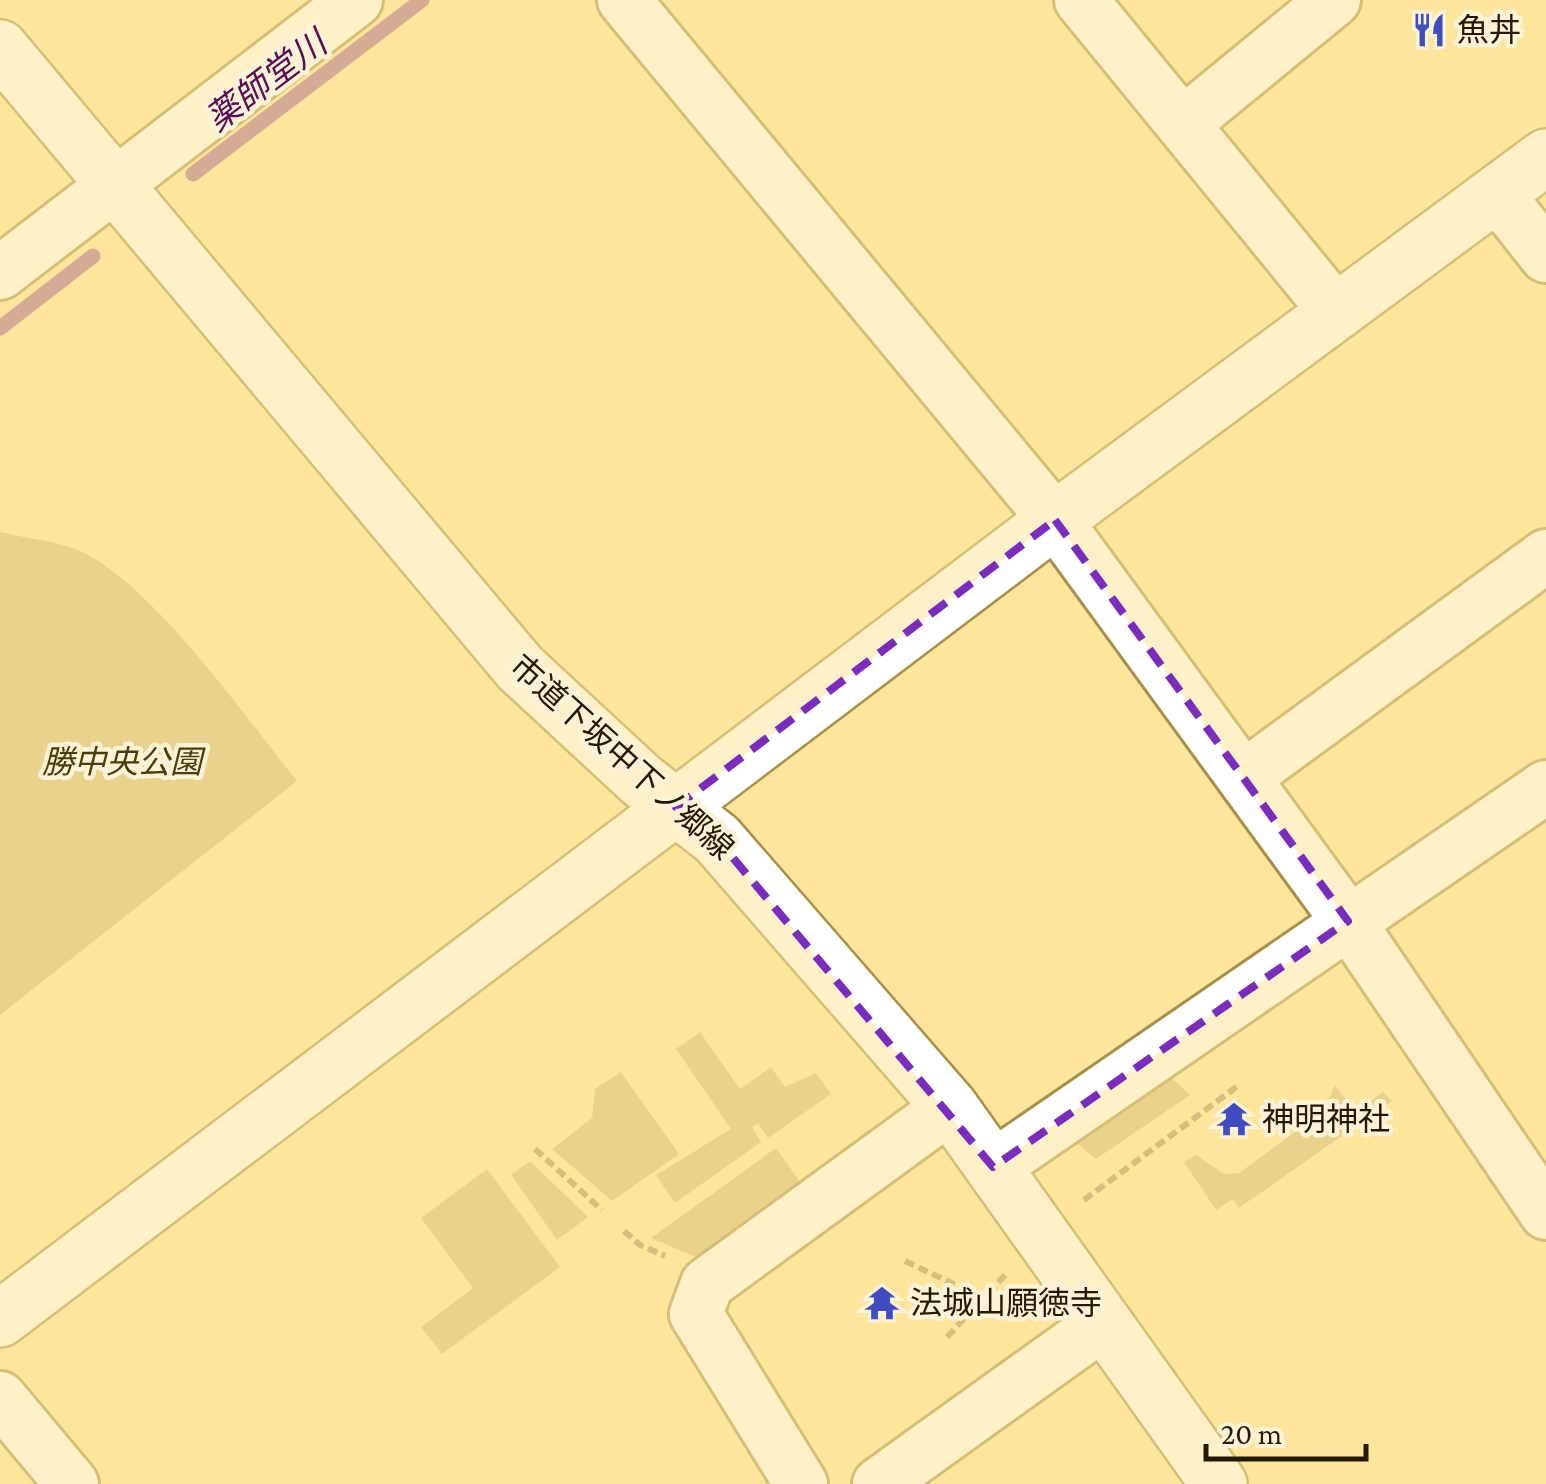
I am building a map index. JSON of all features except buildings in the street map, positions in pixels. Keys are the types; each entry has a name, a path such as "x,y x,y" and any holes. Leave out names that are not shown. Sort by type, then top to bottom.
{"street":[{"path":"0,273 356,0"},
{"path":"624,0 1056,520 1348,921 1546,1213"},
{"path":"1081,0 1337,313"},
{"path":"1184,122 1334,0"},
{"name":"市道下坂中下ノ郷線","path":"0,48 520,668 676,807 718,839 950,1106 993,1167 1023,1253 1102,1324 1219,1484"},
{"path":"0,1319 1056,520 1546,156"},
{"path":"1497,194 1546,256"},
{"path":"1244,777 1546,556"},
{"path":"993,1167 1546,787"},
{"path":"801,1484 696,1314 707,1284 950,1106"},
{"path":"879,1484 1102,1324"},
{"path":"0,1398 72,1484"}],"path":[{"path":"947,1337 1023,1253 1239,1085"},
{"path":"535,1149 602,1210"},
{"path":"624,1231 640,1245"},
{"path":"905,1260 983,1298"}],"highlighted area":[{"path":"1055,520 1348,921 993,1167 717,839 676,807"}],"green space":[{"name":"勝中央公園","path":"0,532 75,549 104,565 134,589 195,652 297,781 0,1015"},
{"path":"700,1032 740,1089 771,1067 785,1087 816,1073 831,1094 768,1138 758,1123 752,1127 761,1142 675,1203 656,1175 731,1129 676,1049"},
{"path":"621,1072 679,1154 612,1201 552,1149 592,1118 595,1089"},
{"path":"1165,1072 1190,1095 1096,1159 1072,1139"},
{"path":"1335,1085 1356,1112 1383,1092 1392,1101 1239,1208 1233,1199 1216,1210 1184,1162 1196,1155 1224,1174 1239,1173 1325,1110"},
{"path":"776,1148 808,1193 710,1263 651,1238"},
{"path":"530,1161 588,1217 557,1240 511,1175"},
{"path":"487,1169 560,1267 442,1354 421,1327 473,1288 421,1218"}],"waterway":[{"name":"薬師堂川","path":"193,174 422,0"},
{"name":"薬師堂川","path":"0,328 93,256"}],"place":[{"name":"魚丼","path":"1429,30"},
{"name":"神明神社","path":"1234,1119"},
{"name":"法城山願徳寺","path":"882,1303"}]}
